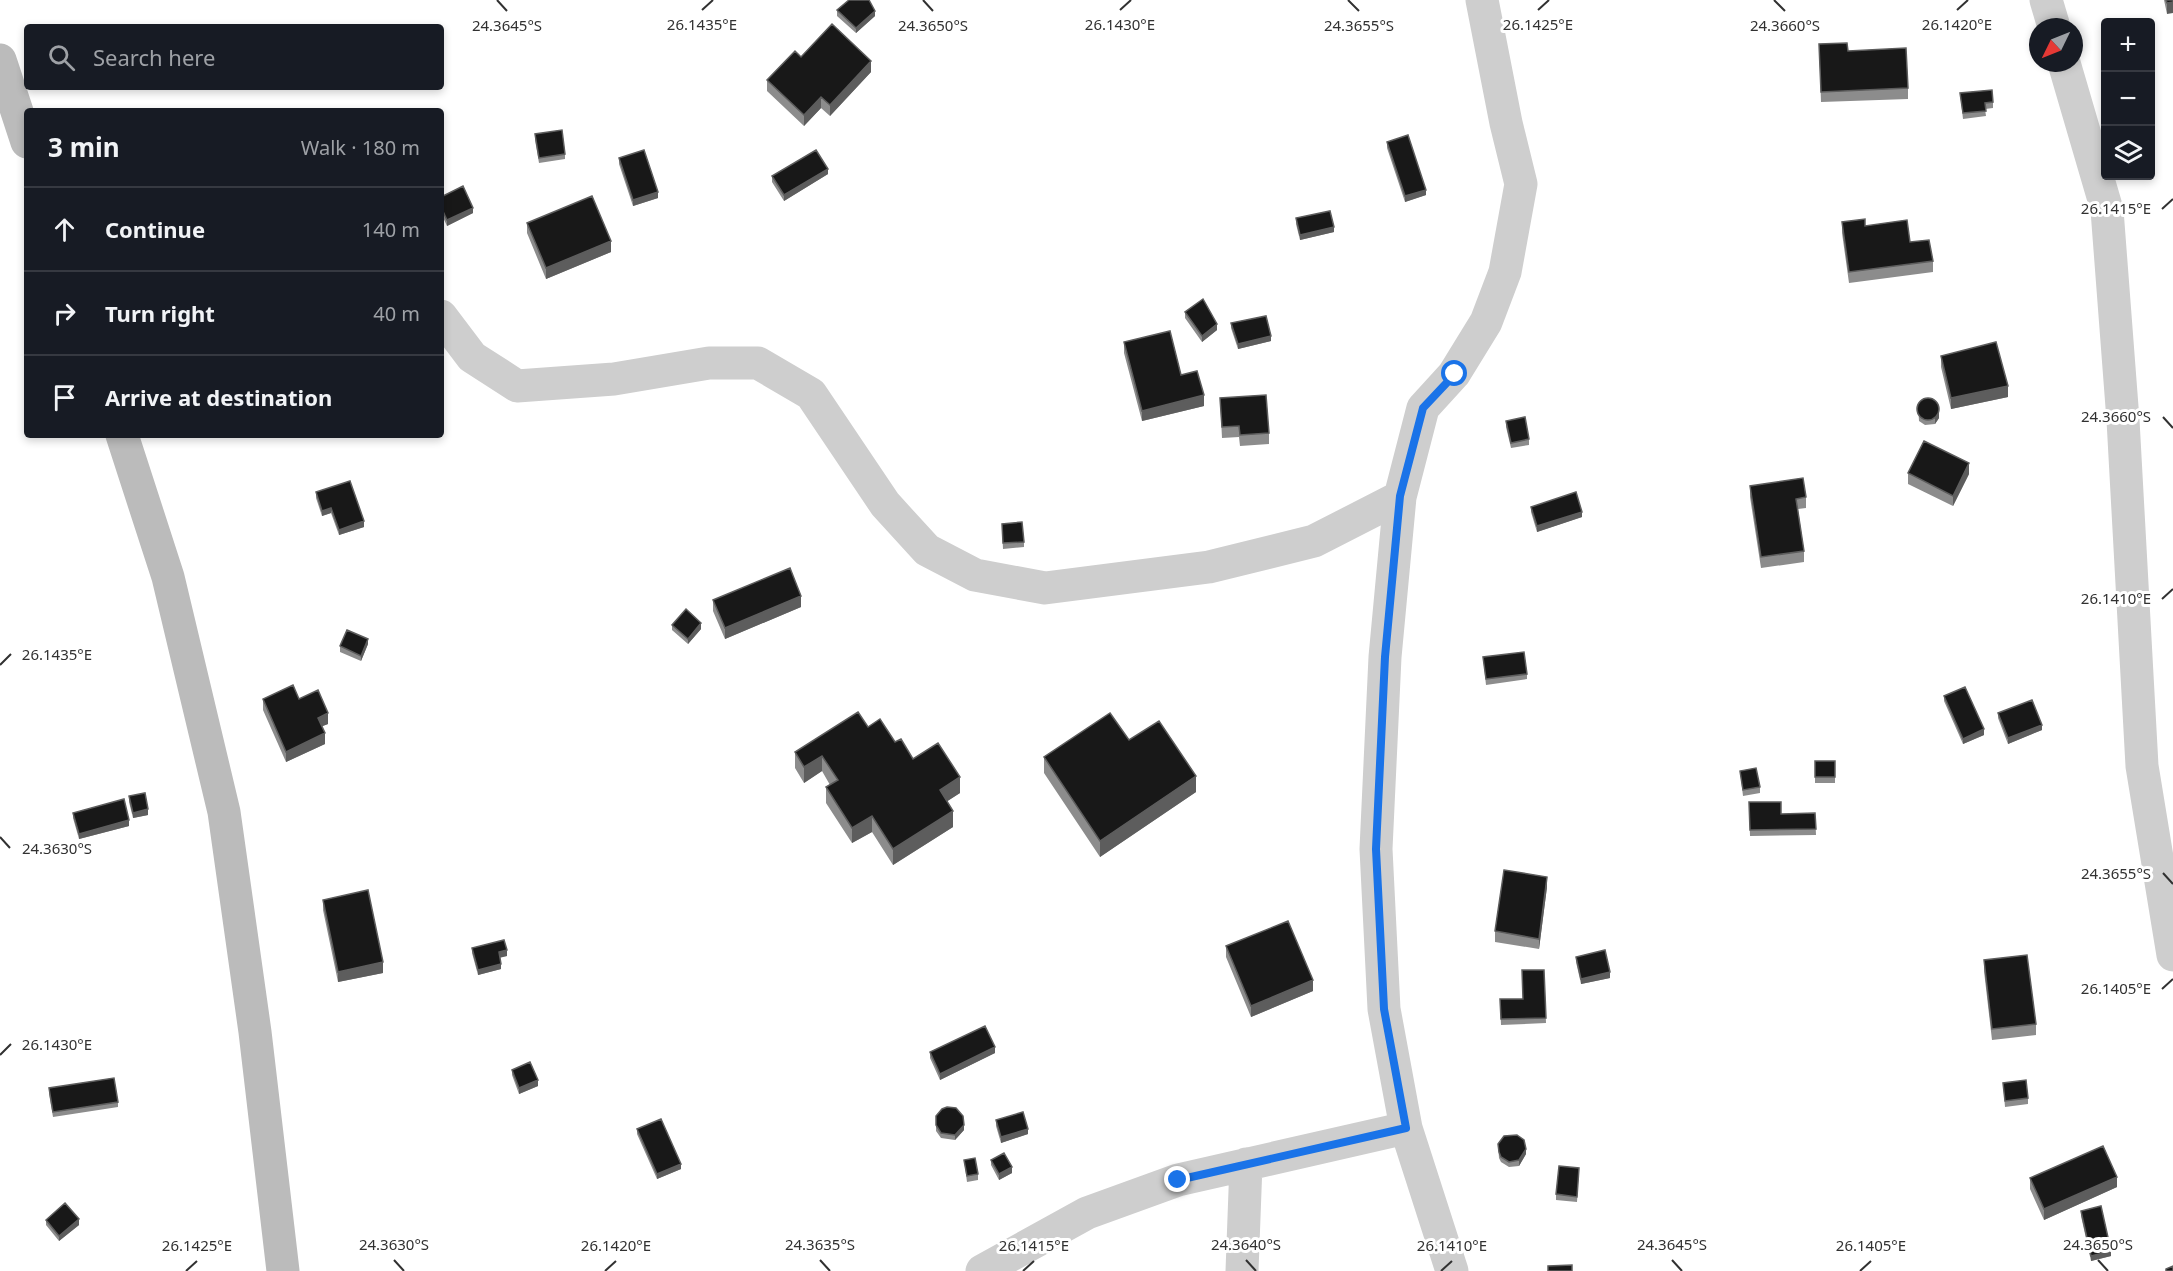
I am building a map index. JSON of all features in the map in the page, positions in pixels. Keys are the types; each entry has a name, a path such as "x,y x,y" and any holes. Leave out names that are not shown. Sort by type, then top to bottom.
{"street":[{"path":"1452,1271 1406,1128 1384,1009 1376,849 1385,657 1400,496 1423,408 1455,374 1486,322 1505,272 1521,184 1506,123 1482,0"},
{"path":"2046,0 2051,18"},
{"path":"0,60 24,133"},
{"path":"2067,72 2107,210 2123,420 2142,766 2173,955"},
{"path":"444,320 472,357 517,386 614,379 709,363 758,363 811,394 885,504 927,550 975,575 1045,588 1209,567 1314,541 1400,496"},
{"path":"123,438 168,577 224,812 255,1032 283,1271"},
{"path":"982,1271 1087,1213 1178,1180 1406,1128"},
{"path":"1242,1271 1246,1164"}],"building":[{"path":"849,0 869,0 875,11 856,28 837,10"},
{"path":"832,24 871,61 830,105 821,97 804,115 767,80 795,51 801,57"},
{"path":"1847,43 1848,51 1906,48 1908,88 1821,92 1819,44"},
{"path":"1992,90 1993,102 1985,103 1986,111 1963,113 1960,93"},
{"path":"562,130 565,154 539,158 535,134"},
{"path":"1408,135 1426,190 1405,196 1387,142"},
{"path":"644,150 658,192 633,200 619,158"},
{"path":"816,150 828,169 784,195 772,176"},
{"path":"463,186 473,208 447,220 444,214 444,196"},
{"path":"592,196 611,241 546,268 527,223"},
{"path":"1330,211 1334,227 1300,235 1296,218"},
{"path":"1865,219 1865,226 1907,220 1910,242 1929,240 1933,261 1849,272 1842,222"},
{"path":"1203,299 1217,324 1202,336 1185,312"},
{"path":"1266,316 1271,336 1238,344 1231,323"},
{"path":"1170,331 1181,375 1197,371 1204,395 1142,411 1124,342"},
{"path":"1996,342 2008,386 1951,398 1941,356"},
{"path":"1266,395 1269,433 1240,435 1239,426 1222,427 1220,398"},
{"path":"1928,398 1936,401 1939,409 1936,417 1928,420 1920,417 1917,409 1920,401"},
{"path":"1525,417 1529,439 1511,443 1506,421"},
{"path":"1924,441 1969,463 1953,496 1908,473"},
{"path":"1803,478 1806,497 1796,499 1804,551 1761,557 1750,486"},
{"path":"350,481 364,521 339,530 331,508 322,511 316,492"},
{"path":"1576,492 1582,512 1537,526 1531,507"},
{"path":"1022,522 1024,542 1003,543 1002,524"},
{"path":"790,568 801,596 725,628 713,600"},
{"path":"686,609 701,623 688,639 672,625"},
{"path":"347,630 368,639 361,656 340,646"},
{"path":"1524,652 1527,674 1486,679 1483,657"},
{"path":"293,685 299,699 318,690 328,713 318,718 325,733 286,752 263,699"},
{"path":"1965,687 1984,729 1963,739 1944,696"},
{"path":"2032,700 2042,725 2008,738 1998,713"},
{"path":"858,712 868,727 880,719 895,742 901,739 913,759 938,743 960,777 940,790 953,811 893,849 872,816 852,828 826,787 838,780 822,756 804,767 795,752"},
{"path":"1110,713 1129,740 1159,721 1196,776 1100,841 1044,757"},
{"path":"1815,761 1835,761 1835,777 1815,777"},
{"path":"1756,768 1760,787 1743,790 1740,771"},
{"path":"145,793 148,809 133,813 129,796"},
{"path":"124,799 129,820 79,834 73,813"},
{"path":"1749,802 1781,802 1781,814 1815,813 1816,829 1750,830"},
{"path":"1504,870 1547,877 1539,939 1495,931"},
{"path":"368,890 383,962 338,972 323,900"},
{"path":"1288,921 1313,980 1251,1006 1226,946"},
{"path":"504,940 507,950 499,952 501,964 478,970 472,948"},
{"path":"1605,950 1610,972 1581,979 1576,957"},
{"path":"2027,955 2036,1024 1992,1029 1984,960"},
{"path":"1522,970 1544,970 1546,1018 1501,1019 1500,999 1523,999"},
{"path":"985,1026 995,1047 940,1074 930,1052"},
{"path":"530,1062 538,1080 519,1088 512,1070"},
{"path":"114,1078 118,1102 53,1112 49,1088"},
{"path":"2026,1080 2028,1098 2005,1101 2003,1083"},
{"path":"947,1107 956,1108 963,1116 964,1125 955,1135 941,1133 936,1125 936,1116"},
{"path":"1023,1112 1028,1129 1001,1137 996,1120"},
{"path":"661,1119 681,1164 657,1174 637,1129"},
{"path":"1517,1135 1524,1140 1526,1149 1519,1160 1509,1162 1501,1157 1498,1144 1504,1136"},
{"path":"2103,1146 2117,1177 2044,1209 2030,1178"},
{"path":"1004,1153 1012,1167 999,1174 991,1160"},
{"path":"975,1158 978,1174 967,1176 964,1160"},
{"path":"1559,1166 1579,1168 1577,1197 1556,1194"},
{"path":"65,1203 79,1219 59,1236 46,1220"},
{"path":"2101,1206 2111,1251 2091,1256 2081,1211"},
{"path":"1572,1265 1572,1271 1548,1271 1548,1266"},
{"path":"2173,1266 2173,1271 2166,1271 2166,1269"}],"route":[{"path":"1178,1180 1406,1128 1384,1009 1376,849 1385,657 1400,496 1423,408 1455,374"}]}
